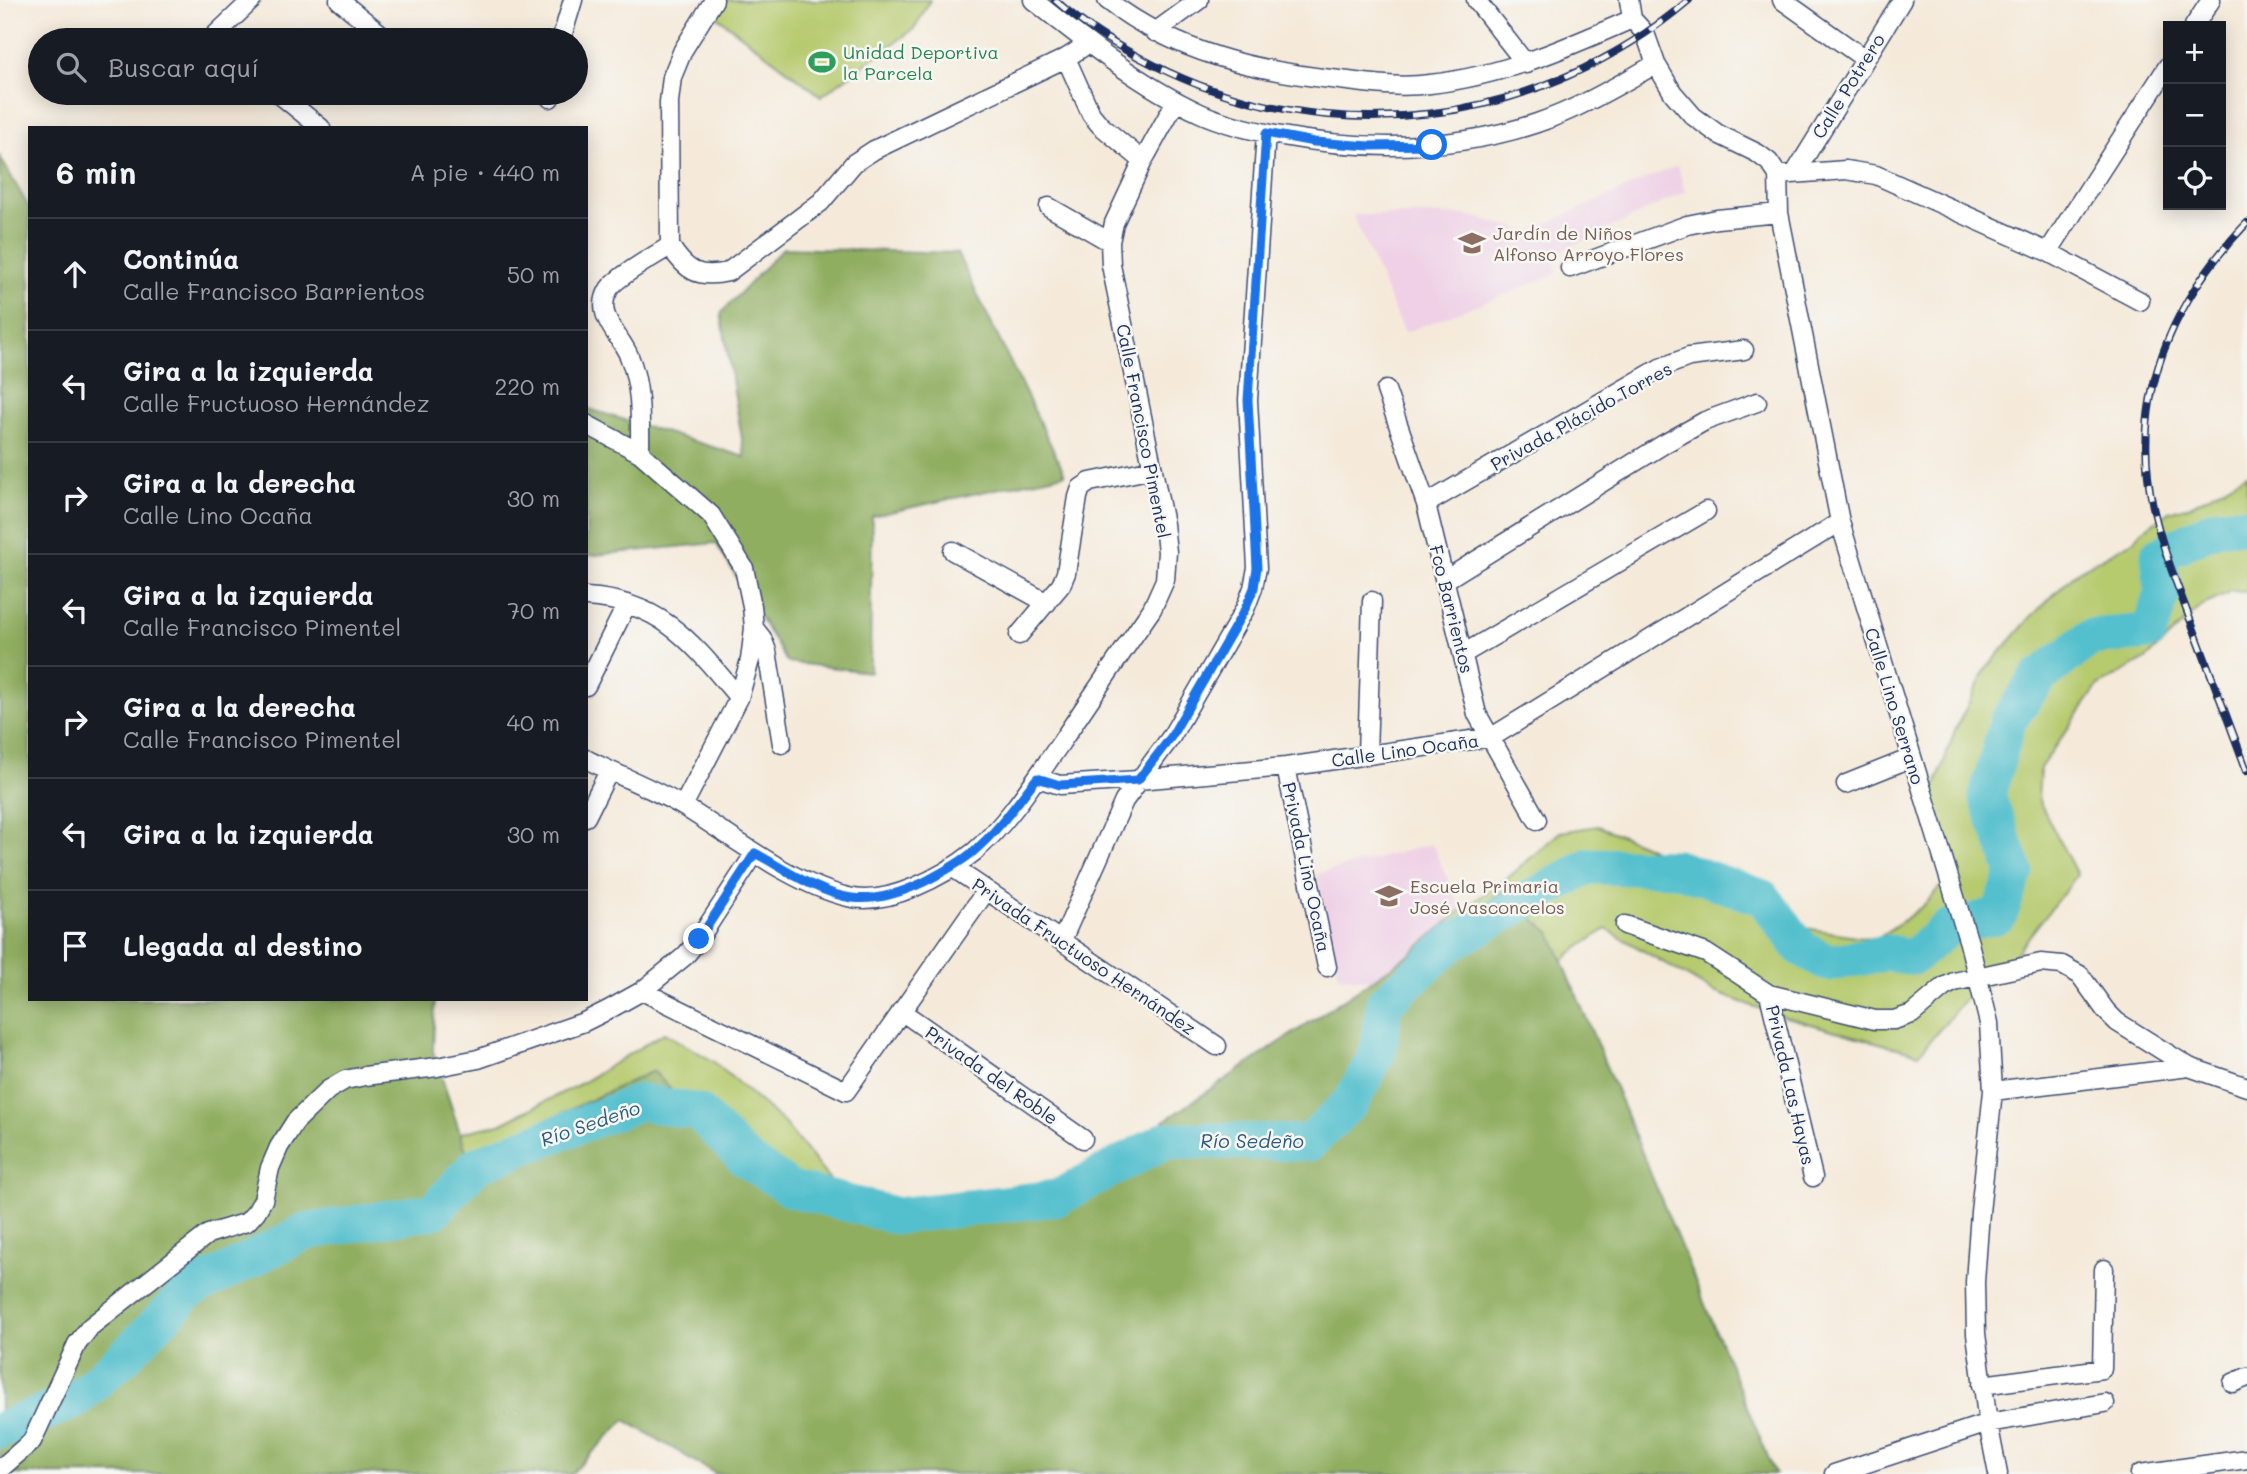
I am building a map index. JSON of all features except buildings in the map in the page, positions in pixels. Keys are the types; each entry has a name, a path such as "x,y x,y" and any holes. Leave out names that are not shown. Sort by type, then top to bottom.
{"street":[{"path":"227,28 251,0"},
{"path":"339,0 373,28"},
{"path":"565,28 573,0"},
{"path":"714,0 683,50 672,77 668,102 670,246 681,263 698,274 728,272 821,202 854,163 874,150 1066,58 1088,44"},
{"path":"1033,0 1088,44 1176,101 1231,125 1314,142 1370,146 1432,145 1488,138 1540,122 1600,96 1656,64"},
{"path":"1107,0 1129,17 1180,45 1241,64 1310,77 1380,85 1429,85 1526,64 1632,19"},
{"path":"1155,32 1199,0"},
{"path":"1476,0 1526,64"},
{"path":"1629,0 1632,19 1645,33 1656,64 1673,93 1693,116 1718,134 1757,153 1786,174 1846,170 1876,175 2048,252 2140,301"},
{"path":"1782,0 1865,59"},
{"name":"Calle Potrero","path":"1786,174 1902,0"},
{"path":"2197,21 2211,0"},
{"path":"1066,58 1091,114 1100,125 1143,160"},
{"path":"2048,252 2163,74"},
{"name":"Calle Francisco Pimentel","path":"588,760 683,806 755,853 824,890 851,898 876,898 902,892 952,867 975,850 998,827 1037,778 1152,609 1165,580 1167,552 1164,524 1111,265 1110,243 1114,223 1143,160 1176,101"},
{"path":"293,105 319,126"},
{"path":"1062,940 1124,801 1171,737 1245,609 1254,588 1257,568 1248,400 1266,133"},
{"name":"Calle Lino Serrano","path":"1786,174 1779,213 1840,522 1969,943 1989,1023 1993,1091 1975,1282 1976,1334 1987,1423 1998,1474"},
{"path":"1049,207 1110,243"},
{"path":"1570,268 1687,225 1779,213"},
{"path":"640,453 640,411 633,370 621,340 605,318 603,301 610,286 670,246"},
{"name":"Privada Plácido Torres","path":"1426,504 1660,368 1689,357 1744,350"},
{"name":"Fco Barrientos","path":"1386,390 1426,504 1478,714 1537,820"},
{"path":"1445,580 1704,421 1757,402"},
{"path":"588,425 640,453 711,516 744,568 754,628 750,660 739,698 683,806"},
{"path":"1019,635 1061,585 1066,573 1078,497 1082,488 1090,482 1153,469"},
{"path":"1463,654 1706,511"},
{"name":"Calle Lino Ocaña","path":"1037,778 1060,785 1286,767 1492,737 1840,522"},
{"path":"953,551 1048,603"},
{"path":"588,597 627,604 673,626 694,645 739,698"},
{"path":"1367,754 1372,601"},
{"path":"588,682 627,604"},
{"path":"754,628 767,650 782,744"},
{"path":"1846,785 1911,758"},
{"name":"Privada Lino Ocaña","path":"1286,767 1327,967"},
{"path":"588,813 609,771"},
{"path":"0,1469 32,1441 77,1344 90,1327 208,1234 247,1222 256,1212 263,1200 270,1168 279,1147 295,1122 328,1090 345,1080 478,1059 584,1022 642,991 685,956 699,939 755,853"},
{"name":"Privada Fructuoso Hernández","path":"952,867 1217,1046"},
{"path":"642,991 846,1091 986,891"},
{"name":"Privada Las Hayas","path":"1625,925 1706,953 1769,994 1875,1020 1894,1020 1912,1014 1944,987 1955,982 2041,963 2062,965 2080,975 2117,1022 2189,1068"},
{"name":"Privada Las Hayas","path":"1769,994 1813,1177"},
{"name":"Privada del Roble","path":"901,1011 1083,1139"},
{"path":"1993,1091 2189,1068 2247,1087"},
{"path":"1982,1385 2102,1369 2104,1269"},
{"path":"1834,1474 1987,1423 2105,1403"},
{"path":"2140,1474 2247,1459"}],"shaded area":[{"name":"Jardín de Niños Alfonso Arroyo Flores","path":"1678,165 1685,192 1553,255 1557,274 1404,333 1353,215 1465,215 1530,231"},
{"name":"Escuela Primaria José Vasconcelos","path":"1432,844 1465,918 1380,982 1339,976 1317,874"}],"green space":[{"name":"Unidad Deportiva la Parcela","path":"724,0 930,0 915,28 821,96 715,15"},
{"path":"0,157 28,206 28,1001 435,1001 433,1051 468,1157 653,1071 765,1184 842,1217 1040,1205 1502,892 1551,933 1775,1474 716,1474 625,1420 571,1474 0,1474"},
{"path":"783,248 957,253 1065,474 872,516 870,672 787,662 716,543 588,556 588,409 745,457 721,313"},
{"path":"2247,474 2247,592 2229,591 2203,605 2146,659 2098,686 2040,768 2038,799 2077,875 1996,979 1970,993 1919,1054 1775,1014 1714,992 1606,929 1571,953 1526,999 1269,1185 0,1309 443,1137 500,1124 580,1084 664,1033 713,1061 784,1123 829,1179 846,1208 880,1215 956,1212 1059,1186 1163,1122 1411,953 1458,913 1509,877 1560,832 1598,826 1644,845 1805,928 1875,939 1910,916 1931,898 1955,864 1931,800 1955,730 1986,669 2030,618 2078,571 2133,541 2142,531 2169,512 2192,505"}],"waterway":[{"name":"Río Sedeño","path":"0,1430 74,1401 124,1357 189,1291 305,1232 434,1211 476,1165 640,1102 698,1112 744,1158 791,1189 897,1216 1057,1198 1166,1140 1309,1143 1351,1102 1378,1052 1384,1003 1454,941 1589,866 1676,868 1763,898 1801,948 1828,963 1887,953 1913,957 1948,928 1999,915 2015,872 1987,796 2008,721 2038,678 2091,637 2149,632 2163,592 2159,555 2218,526 2247,525"}],"railway":[{"path":"1055,0 1089,27 1127,50 1152,64 1219,92 1289,110 1360,117 1430,113 1500,100 1567,76 1630,43 1689,0"},
{"path":"2247,223 2220,253 2178,318 2152,389 2147,427 2147,466 2161,538 2247,771"}],"place":[{"name":"Unidad Deportiva la Parcela","path":"822,62"},
{"name":"Jardín de Niños Alfonso Arroyo Flores","path":"1472,243"},
{"name":"Escuela Primaria José Vasconcelos","path":"1389,896"}],"route":[{"path":"699,939 755,853 824,890 851,898 876,898 902,892 952,867 975,850 998,827 1037,778 1060,785 1138,780 1171,737 1245,609 1254,588 1257,568 1248,400 1266,133 1314,142 1370,146 1432,145"}]}
